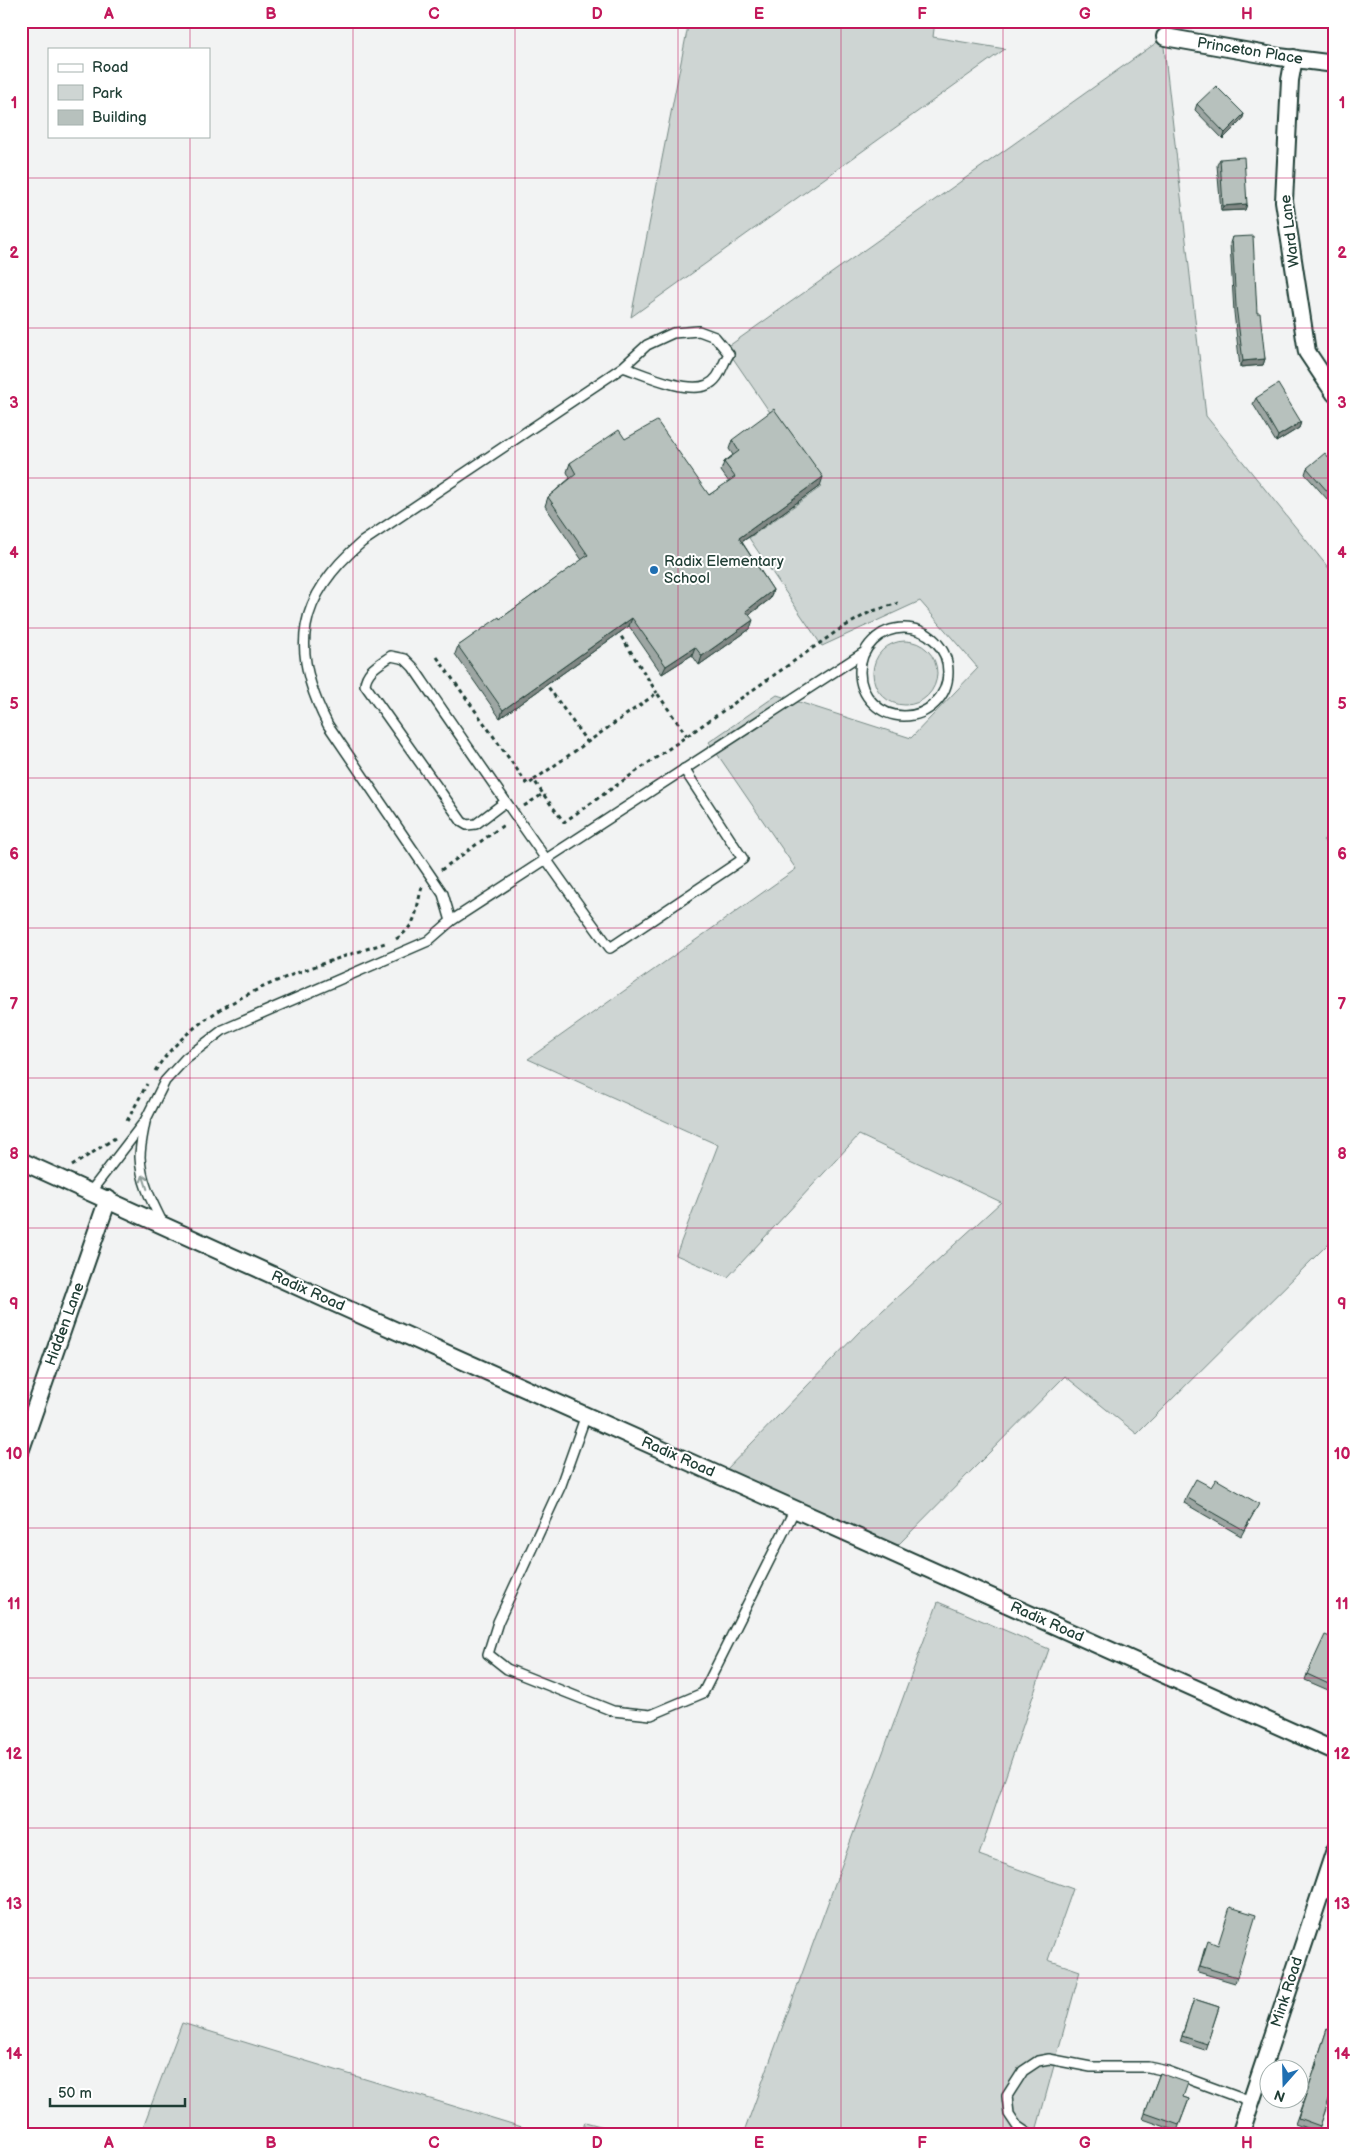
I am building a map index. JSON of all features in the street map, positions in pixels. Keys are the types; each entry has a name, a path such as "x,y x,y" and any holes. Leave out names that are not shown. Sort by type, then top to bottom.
{"street":[{"name":"Princeton Place","path":"1165,37 1335,64"},
{"name":"Ward Lane","path":"1294,58 1290,80 1284,201 1307,352 1335,394"},
{"name":"Radix Road","path":"21,1161 1335,1751"},
{"name":"Hidden Lane","path":"21,1449 108,1200"},
{"name":"Mink Road","path":"1240,2135 1335,1850"}],"lane":[{"path":"451,921 443,894 328,725 315,700 308,680 305,659 304,637 308,616 316,595 326,578 341,560 362,542 623,367 647,345 673,334 699,331 715,337 729,354 722,364 720,373 707,385 693,387 672,384 623,367"},
{"path":"91,1191 145,1121 165,1081 186,1058 223,1030 402,955 428,941 451,921 544,859 863,653 878,635 901,627 926,633 944,651 948,676 939,700 918,714 893,715 871,703 859,680 863,653"},
{"path":"505,802 476,824 468,826 462,822 365,685 365,677 370,671 391,656 405,659 413,667 544,859 610,948 743,859 684,769"},
{"path":"145,1121 140,1155 141,1171 144,1184 165,1226"},
{"path":"586,1416 561,1485 498,1622 488,1654 507,1669 613,1711 651,1715 702,1693 795,1509"},
{"path":"1030,2135 1017,2126 1009,2114 1007,2096 1023,2071 1038,2061 1049,2059 1091,2067 1148,2067 1167,2071 1251,2102"}],"path":[{"path":"534,780 564,822 852,622 881,607 898,603"},
{"path":"613,624 657,693 688,736"},
{"path":"437,657 528,785 657,693"},
{"path":"543,680 587,742"},
{"path":"521,808 543,794"}],"green space":[{"path":"689,21 935,21 933,37 1005,49 631,317"},
{"path":"1163,38 1206,416 1335,576 1335,829 1323,840 1335,853 1335,1237 1137,1434 1065,1376 896,1547 725,1471 859,1332 1001,1202 859,1135 728,1277 676,1255 718,1145 528,1059 796,869 709,742 777,695 911,738 978,668 920,601 822,646 749,538 821,487 726,348"},
{"path":"905,641 923,647 931,655 937,673 931,691 923,699 905,705 887,699 879,691 873,673 879,655 887,647"},
{"path":"938,1602 1049,1649 979,1855 1073,1889 1048,1960 1080,1971 1035,2135 743,2135"},
{"path":"182,2023 548,2135 140,2135"},
{"path":"585,2122 635,2135 581,2135"}],"building":[{"path":"1216,86 1244,114 1225,133 1197,104"},
{"path":"1244,157 1247,204 1223,206 1220,159"},
{"path":"1253,236 1257,313 1260,313 1265,359 1243,361 1236,306 1232,237"},
{"path":"1278,384 1301,422 1278,436 1256,398"},
{"path":"774,409 823,477 739,538 773,590 746,611 753,620 702,656 695,647 666,666 632,618 503,710 458,646 499,617 500,619 588,555 548,497 576,474 570,463 619,430 625,439 657,421 709,495 735,477 724,462 739,451 732,440"},
{"path":"1325,453 1335,465 1335,500 1307,468"},
{"path":"1196,1479 1211,1487 1216,1479 1259,1504 1244,1530 1186,1497"},
{"path":"1325,1635 1335,1639 1335,1687 1307,1674"},
{"path":"1230,1907 1256,1915 1237,1977 1200,1966 1208,1941 1218,1945"},
{"path":"1194,1999 1219,2007 1207,2044 1182,2036"},
{"path":"1327,2029 1335,2032 1335,2082 1320,2126 1298,2118 1301,2108 1308,2108 1308,2089"},
{"path":"1160,2073 1188,2083 1183,2097 1189,2099 1179,2125 1145,2113"}],"place":[{"name":"Radix Elementary School","path":"654,570"}]}
